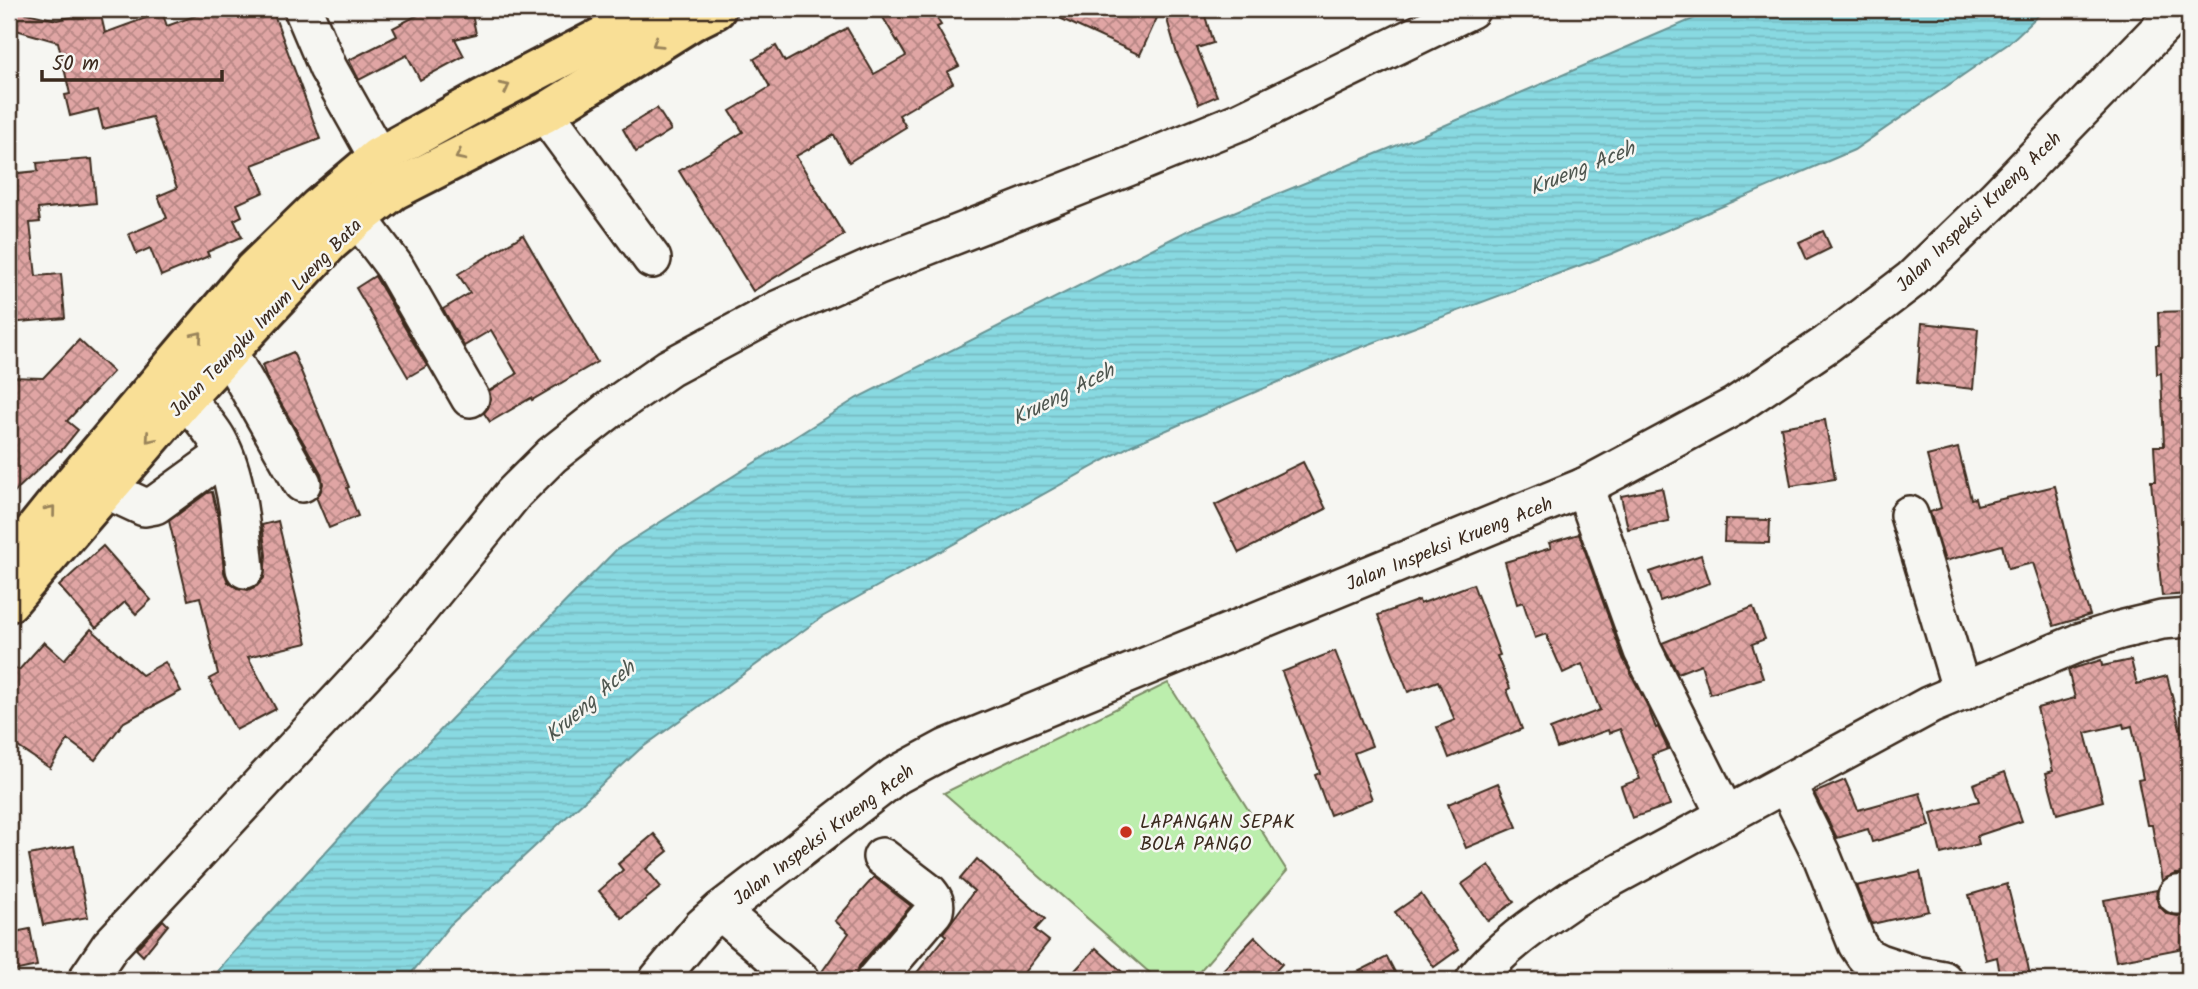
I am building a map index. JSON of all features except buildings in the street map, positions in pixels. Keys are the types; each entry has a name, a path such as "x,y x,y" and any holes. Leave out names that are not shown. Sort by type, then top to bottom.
{"highway":[{"name":"Jalan Teungku Imum Lueng Bata","path":"9,602 185,398 330,242 358,218 386,174 484,98 656,9"},
{"name":"Jalan Teungku Imum Lueng Bata","path":"9,564 253,271 319,207 386,174 545,113 692,21 716,9"}],"street":[{"path":"303,9 328,68 386,174"},
{"path":"87,980 110,946 387,649 514,493 552,455 613,407 669,368 777,310 876,266 1241,121 1471,9"},
{"name":"Jalan Inspeksi Krueng Aceh","path":"658,980 702,927 720,911 895,776 947,748 1584,488 1735,406 1827,344 1911,280 1996,198 2179,9"},
{"path":"545,113 652,259"},
{"path":"358,218 394,266 470,398"},
{"path":"228,352 302,483"},
{"path":"185,398 218,442 224,455 239,514 245,569"},
{"path":"105,489 144,507 155,505 224,455"},
{"path":"1584,488 1643,651 1726,816"},
{"path":"1909,515 1962,692"},
{"path":"1475,980 1487,965 1532,927 1572,899 1930,705 2010,670 2099,636 2162,620 2189,618"},
{"path":"1786,783 1821,854 1857,944 1865,956 1915,975 1943,980"},
{"path":"875,980 934,911 935,905 929,893 882,857"},
{"path":"720,911 801,980"}],"green space":[{"name":"LAPANGAN SEPAK BOLA PANGO","path":"1168,683 1287,871 1192,980 1158,980 944,793"}],"water":[{"name":"Krueng Aceh","path":"1716,9 2045,9 2008,44 1854,150 1611,254 1351,351 1132,445 822,617 639,750 450,925 406,980 212,980 225,962 385,787 616,550 857,398 1187,231 1420,136"}],"place":[{"name":"LAPANGAN SEPAK BOLA PANGO","path":"1126,832"}]}
